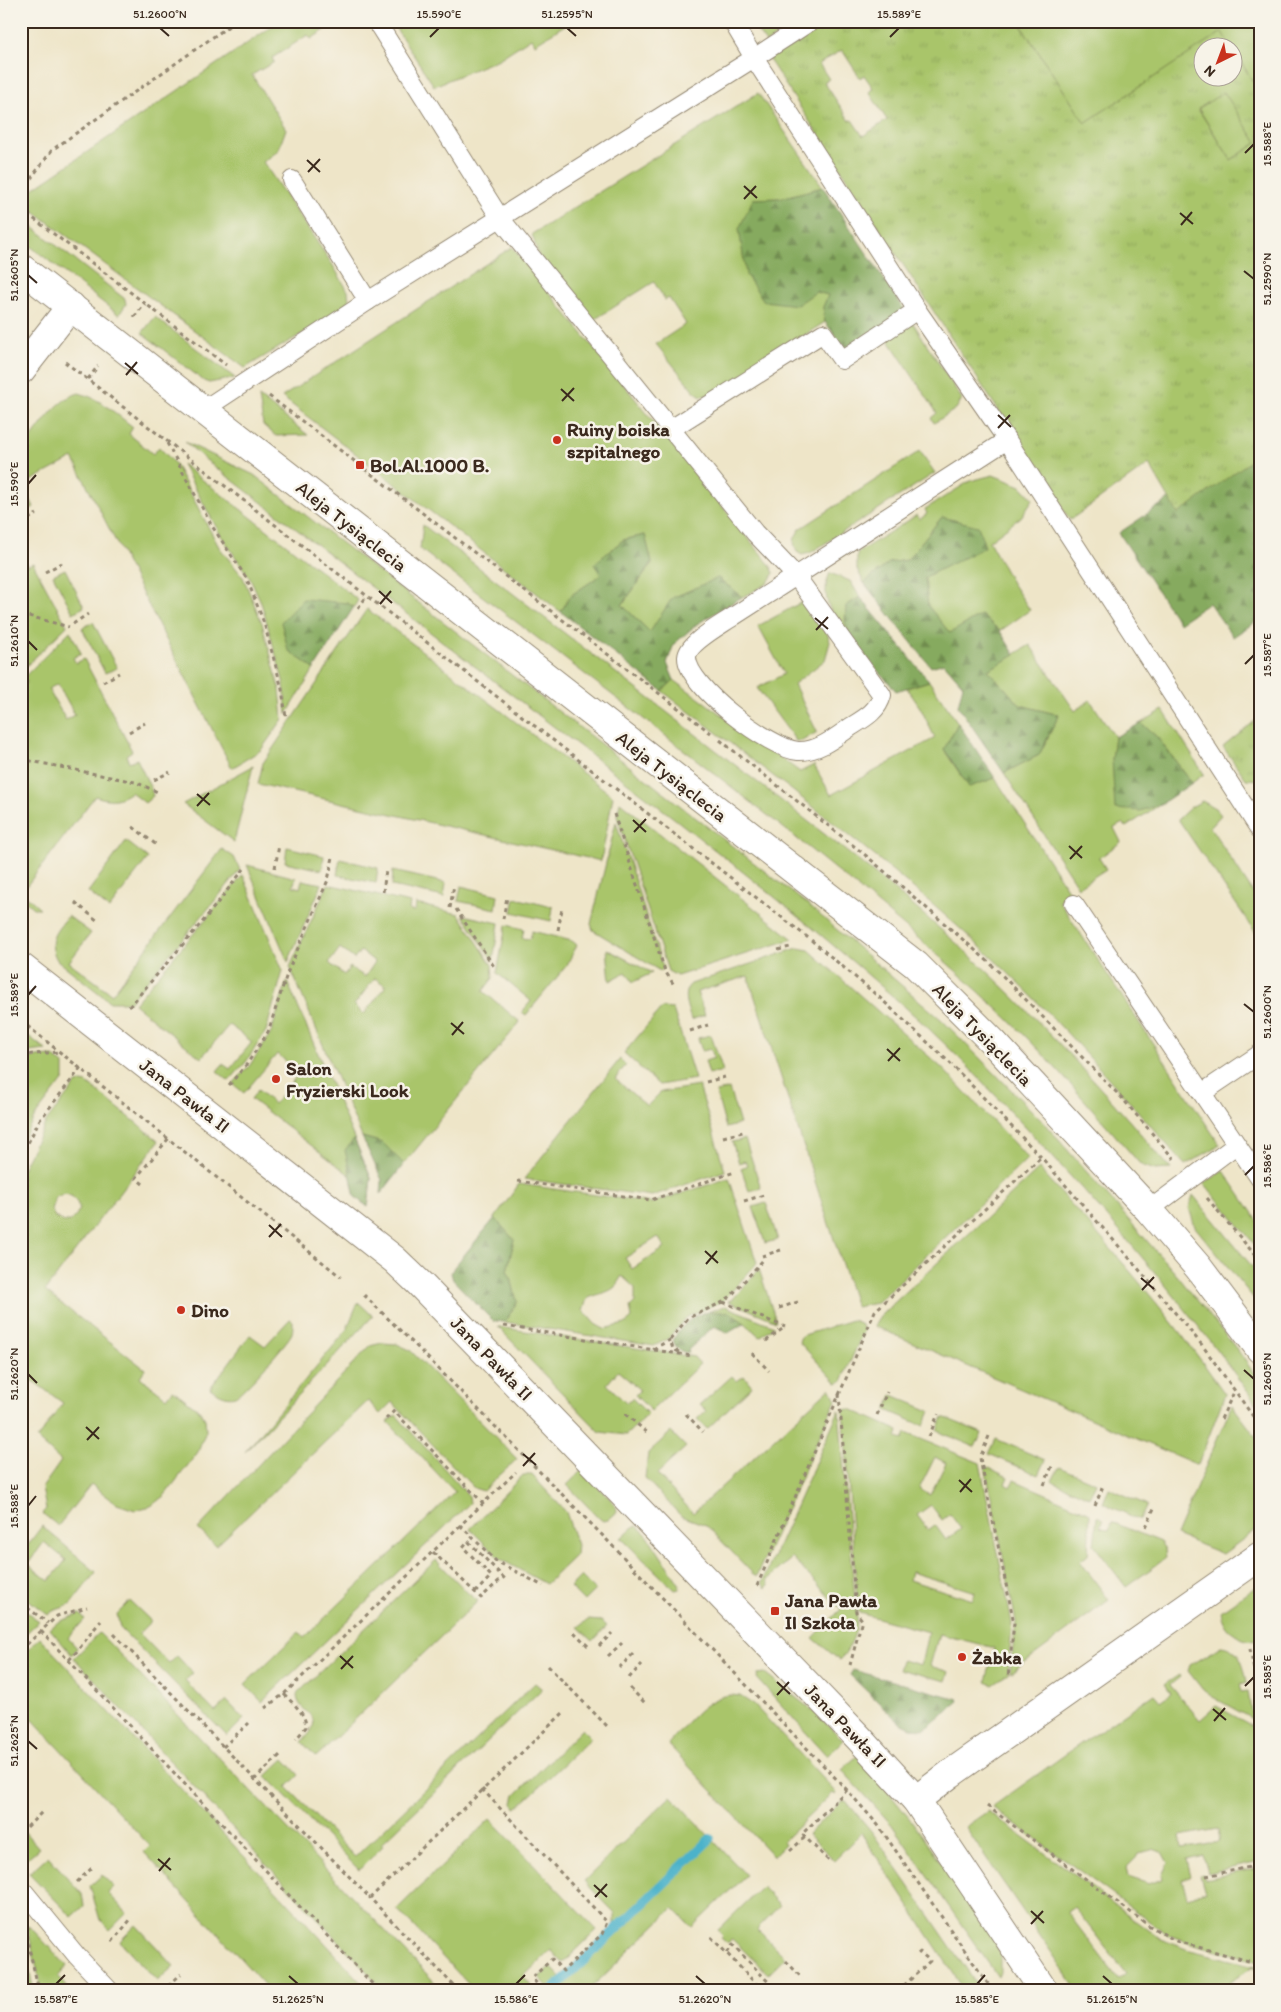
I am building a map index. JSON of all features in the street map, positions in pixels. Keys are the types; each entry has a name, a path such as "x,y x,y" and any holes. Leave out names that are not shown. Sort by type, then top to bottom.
{"street":[{"name":"Aleja Tysiąclecia","path":"21,268 916,965 993,1042 1149,1210 1198,1267 1260,1349"},
{"path":"21,370 71,306"},
{"name":"Jana Pawła II","path":"21,967 396,1260 846,1724 916,1800 1044,1991"},
{"path":"916,1800 1260,1556"}],"lane":[{"path":"376,21 500,218 756,533 796,576 882,695 879,705 870,714 820,747 798,751 780,746 731,714 699,684 690,668 687,656 692,646 796,576 1007,440"},
{"path":"732,21 917,310 1007,440 1260,830"},
{"path":"202,410 368,301 811,21"},
{"path":"292,180 368,301"},
{"path":"671,429 823,333 842,360 917,310"},
{"path":"1074,904 1260,1178"},
{"path":"1202,1093 1260,1054"},
{"path":"1149,1210 1236,1145"},
{"path":"22,1890 77,1956 110,1991"}],"path":[{"path":"21,192 52,150 236,21"},
{"path":"21,209 231,368"},
{"path":"130,323 145,304"},
{"path":"65,362 811,940 880,998 951,1064 1041,1158 1142,1273 1202,1345 1260,1426"},
{"path":"88,379 94,371"},
{"path":"268,396 685,712 869,858 991,964 1122,1098 1260,1261"},
{"path":"165,440 212,526 247,579 264,623 282,689 286,718"},
{"path":"21,523 37,514"},
{"path":"45,572 62,563"},
{"path":"358,608 367,596"},
{"path":"21,614 71,626 88,614"},
{"path":"103,682 119,673"},
{"path":"129,732 145,723"},
{"path":"21,759 135,782 160,792"},
{"path":"154,780 170,772"},
{"path":"614,814 665,971 674,985"},
{"path":"133,827 158,846"},
{"path":"275,868 279,845"},
{"path":"229,1086 247,1064 268,1032 288,971 328,880 333,857"},
{"path":"129,1007 204,920 244,869"},
{"path":"383,892 386,870"},
{"path":"450,908 454,884"},
{"path":"503,919 507,897"},
{"path":"75,902 99,922"},
{"path":"456,909 495,968"},
{"path":"558,930 562,909"},
{"path":"778,950 790,947"},
{"path":"21,1020 341,1277"},
{"path":"690,1032 708,1025"},
{"path":"21,1055 61,1052"},
{"path":"21,1158 39,1121 81,1068"},
{"path":"706,1082 725,1077"},
{"path":"723,1137 743,1132"},
{"path":"143,1184 136,1178 169,1138"},
{"path":"757,1586 875,1311 1041,1158"},
{"path":"518,1181 651,1200 735,1172"},
{"path":"744,1201 764,1195"},
{"path":"653,1349 670,1340 688,1318 724,1302 763,1258 782,1250"},
{"path":"364,1295 418,1346 847,1790 878,1826 993,1991"},
{"path":"724,1302 785,1327 766,1341"},
{"path":"779,1308 798,1302"},
{"path":"498,1325 692,1356"},
{"path":"670,1340 673,1349 681,1354"},
{"path":"752,1353 769,1370"},
{"path":"1221,1419 1235,1390"},
{"path":"877,1415 887,1392"},
{"path":"839,1393 856,1612 862,1620 850,1665"},
{"path":"386,1419 394,1411 483,1503"},
{"path":"625,1414 649,1434"},
{"path":"686,1414 703,1432"},
{"path":"929,1437 938,1414"},
{"path":"989,1436 980,1458 1014,1623 1008,1678"},
{"path":"1044,1485 1052,1464"},
{"path":"265,1708 284,1694 516,1472"},
{"path":"1095,1506 1103,1486"},
{"path":"1146,1528 1154,1508"},
{"path":"460,1525 496,1561 543,1586"},
{"path":"433,1552 480,1598 505,1578 468,1541 463,1546 492,1576 475,1593"},
{"path":"21,1602 48,1623"},
{"path":"21,1650 57,1616 87,1607"},
{"path":"68,1660 82,1647 91,1632 101,1621"},
{"path":"41,1631 379,1991"},
{"path":"574,1632 588,1646"},
{"path":"599,1646 612,1632"},
{"path":"114,1634 459,1991"},
{"path":"608,1656 622,1643"},
{"path":"1250,1649 1259,1688 1260,1702"},
{"path":"619,1668 632,1654"},
{"path":"629,1678 642,1664"},
{"path":"548,1666 607,1726"},
{"path":"630,1688 645,1703"},
{"path":"284,1694 298,1709 306,1722 306,1728 296,1739"},
{"path":"370,1898 563,1713"},
{"path":"224,1747 249,1723"},
{"path":"254,1780 280,1755"},
{"path":"482,1789 606,1922 602,1934 563,1971 552,1959 532,1978 542,1991"},
{"path":"828,1860 802,1834 847,1790"},
{"path":"987,1806 1148,1925 1176,1941 1260,1964"},
{"path":"27,1827 43,1811"},
{"path":"790,1851 805,1837"},
{"path":"1206,1876 1260,1864"},
{"path":"77,1882 94,1866"},
{"path":"112,1942 131,1919"},
{"path":"24,1929 39,1991"},
{"path":"711,1937 763,1991"},
{"path":"726,1952 733,1945 777,1991"},
{"path":"898,1991 930,1961 920,1952 918,1954"},
{"path":"786,1961 801,1977"},
{"path":"163,1991 181,1974"}],"green space":[{"path":"280,21 324,21 328,28 311,39 308,35 272,58 274,62 252,75 286,129 278,151 263,162 332,264 348,291 349,301 335,314 245,368 21,202 21,197"},
{"path":"391,21 571,21 535,44 531,38 499,59 434,86"},
{"path":"750,21 799,21 766,43"},
{"path":"831,21 1018,21 1085,123 1194,51 1194,88 1244,88 1244,67 1260,93 1260,454 1178,514 1149,464 1070,520 768,58","holes":["842,50 860,78 864,75 873,88 869,92 887,120 863,136 852,120 850,121 824,82 829,79 819,64","1224,92 1257,143 1231,160 1198,109"]},
{"path":"1018,21 1260,21 1260,93 1244,67 1244,38 1225,38 1221,33 1213,38 1194,38 1194,51 1085,123"},
{"path":"1222,32 1226,38 1213,38"},
{"path":"1224,91 1257,143 1231,160 1198,108"},
{"path":"758,93 823,187 781,198 753,199 816,292 829,295 823,307 825,322 711,395 701,396 694,391 656,344 686,324 669,298 665,300 654,282 592,321 539,257 532,234"},
{"path":"823,187 905,311 845,349 825,322 823,307 828,295 816,292 797,305 764,301 746,275 739,229 753,199 781,198"},
{"path":"21,218 125,299 126,304 119,315 21,239"},
{"path":"512,247 770,565 774,573 767,584 742,597 718,578 650,632 622,605 652,564 645,535 623,540 594,564 601,575 570,596 561,612 282,397"},
{"path":"155,317 235,378 209,383 204,381 142,333"},
{"path":"913,323 962,399 956,409 934,423 931,418 937,413 888,339"},
{"path":"79,393 87,395 107,407 133,427 129,434 153,454 159,447 175,464 219,547 243,577 262,623 280,690 283,719 261,750 232,768 73,458 23,485 34,507 24,513 21,508 21,459 30,450 25,446 56,408 70,397"},
{"path":"259,397 308,435 276,436 263,425"},
{"path":"185,442 254,475 807,904 943,1021 1043,1122 1176,1274 1239,1352 1260,1382 1260,1409 1186,1310 1106,1216 980,1079 905,1007 817,931 726,859"},
{"path":"920,451 935,473 810,553 802,555 797,552 794,540 800,529"},
{"path":"1260,454 1260,619 1233,637 1209,603 1179,623 1119,533 1169,499 1178,513"},
{"path":"182,464 358,600 354,607 347,603 288,650 314,669 287,714 284,684 261,602 251,580 220,534"},
{"path":"993,475 1021,486 1033,499 1021,517 989,541 1012,583 1030,610 1000,631 981,615 950,634 928,606 924,577 984,547 942,517 907,560 889,563 864,583 857,569 857,553 917,515 920,519 927,514 925,509 970,481"},
{"path":"942,517 978,526 985,547 925,577 928,606 950,633 981,615 1000,631 1015,655 988,670 1020,705 1059,715 1039,755 1004,773 958,706 963,685 944,663 931,667 864,583 889,563 907,560"},
{"path":"423,525 796,812 926,917 988,972 1036,1019 1105,1093 1171,1169 1155,1170 1141,1165 1024,1035 981,993 876,903 702,764 420,549"},
{"path":"645,535 652,563 622,605 650,632 672,598 718,578 742,597 697,624 674,644 667,663 674,680 662,691 561,612 570,596 601,575 594,564 623,540"},
{"path":"24,559 27,566 33,563 67,626 21,671 21,560"},
{"path":"65,569 84,607 73,613 53,575"},
{"path":"830,573 850,581 860,597 846,606 850,639 834,617 827,600 827,583"},
{"path":"860,597 929,681 896,691 850,639 845,622 846,606"},
{"path":"303,599 347,603 354,607 314,669 288,650 281,622"},
{"path":"804,601 826,629 830,642 825,660 794,684 817,732 802,741 796,741 757,688 784,674 758,626"},
{"path":"367,609 613,796 601,861 258,784 263,763"},
{"path":"93,622 117,668 105,673 82,628"},
{"path":"70,631 81,653 73,658 76,663 84,659 132,751 126,755 129,762 137,759 153,796 145,803 131,792 114,799 95,796 22,892 40,908 33,908 21,897 21,737 24,730 21,727 21,689 27,682 23,678","holes":["58,684 75,715 66,720 48,689"]},
{"path":"1030,645 1075,711 1090,700 1115,737 1112,759 1140,811 1161,804 1126,827 1123,823 1114,828 1121,842 1099,858 1106,869 1078,887 1004,773 1039,755 1059,715 1020,705 988,670"},
{"path":"674,680 800,772 814,765 831,795 935,738 921,709 907,688 929,681 958,723 944,750 969,787 995,778 1070,893 1059,901 1220,1145 1185,1165 1072,1038 1000,965 960,928 877,858 792,790 662,691"},
{"path":"1163,710 1204,774 1192,783 1158,738 1141,723"},
{"path":"1260,717 1260,780 1246,779 1223,747"},
{"path":"958,723 995,778 969,787 944,749"},
{"path":"1141,723 1158,738 1192,783 1161,804 1140,811 1115,809 1112,759 1115,737"},
{"path":"253,766 234,842 183,804"},
{"path":"1202,801 1215,808 1221,815 1210,827 1260,903 1260,939 1178,819 1191,807"},
{"path":"620,802 793,939 677,976 668,971 617,816"},
{"path":"616,822 663,968 660,971 593,930 591,924"},
{"path":"126,841 148,858 109,909 88,892"},
{"path":"287,847 324,856 322,870 285,862"},
{"path":"222,849 234,857 240,870 129,1002 110,1002 57,960 52,947 52,941 56,931 68,916 91,933 69,962 112,994"},
{"path":"340,859 378,868 376,883 337,875"},
{"path":"247,865 296,878 293,886 300,888 302,880 322,884 288,962"},
{"path":"393,871 446,883 444,897 392,886"},
{"path":"243,875 283,971 266,1031 246,1062 229,1081 217,1071 223,1064 230,1069 252,1042 229,1025 201,1058 134,1004"},
{"path":"328,884 410,903 409,911 415,911 416,904 459,914 492,965 493,978 483,991 520,1022 404,1164 383,1143 362,1137 290,967","holes":["340,948 354,959 361,951 375,962 365,977 350,967 344,975 329,963","375,978 386,986 364,1014 354,1005"]},
{"path":"461,886 498,895 496,909 458,901"},
{"path":"515,898 553,907 551,921 512,912"},
{"path":"463,915 499,923 493,961"},
{"path":"506,925 524,929 522,938 530,939 532,931 572,941 577,945 567,965 526,1015 522,1012 531,1001 497,973"},
{"path":"798,948 809,950 942,1068 1028,1158 877,1303 856,1307 748,976 697,992 705,1015 691,1020 687,1006 685,996 691,984"},
{"path":"607,949 652,973 633,982 626,972 610,981"},
{"path":"287,981 371,1178 368,1207 355,1197 351,1176 251,1099 258,1090 274,1104 300,1072 277,1054 244,1093 233,1084 250,1065 271,1033"},
{"path":"662,1008 673,1009 695,1079 659,1085 624,1053"},
{"path":"21,1030 46,1050 21,1053"},
{"path":"711,1035 723,1071 709,1074 705,1061 714,1058 711,1049 702,1051 698,1038"},
{"path":"52,1056 64,1065 64,1079 34,1118 21,1143 21,1058"},
{"path":"620,1059 626,1065 615,1079 647,1106 661,1092 699,1086 725,1171 652,1196 524,1179"},
{"path":"81,1082 87,1083 159,1141 45,1291 145,1369 140,1377 167,1398 173,1390 199,1410 205,1419 206,1431 198,1452 165,1495 151,1506 135,1510 117,1504 91,1484 58,1526 42,1513 46,1509 42,1488 61,1461 37,1439 63,1403 21,1372 21,1358 26,1350 21,1345 21,1171 46,1122 75,1085","holes":["64,1194 74,1198 79,1208 74,1219 63,1222 55,1217 51,1209 56,1197"]},
{"path":"729,1089 740,1124 726,1128 716,1092"},
{"path":"362,1137 383,1143 404,1164 381,1194 382,1180"},
{"path":"354,1139 371,1178 368,1207 355,1197 345,1150"},
{"path":"745,1139 761,1188 749,1191 741,1168 747,1165 745,1161 739,1163 732,1142"},
{"path":"1039,1169 1136,1278 1182,1335 1225,1394 1198,1465 874,1326 882,1314"},
{"path":"1224,1171 1260,1224 1260,1251 1204,1183"},
{"path":"729,1178 757,1263 723,1301 687,1317 668,1339 654,1346 505,1322 517,1302 511,1278 507,1271 514,1240 495,1218 519,1184 652,1203","holes":["658,1237 665,1248 632,1269 625,1258","622,1276 635,1288 635,1302 630,1307 632,1318 625,1324 604,1329 595,1324 583,1310 587,1299 612,1289"]},
{"path":"1193,1195 1260,1276 1260,1306 1195,1227 1189,1208"},
{"path":"766,1203 778,1240 765,1243 753,1207"},
{"path":"495,1218 514,1240 507,1271 511,1278 517,1302 505,1322 493,1321 453,1280 451,1273"},
{"path":"759,1269 776,1321 728,1301 733,1299"},
{"path":"358,1302 373,1316 245,1452 346,1331"},
{"path":"725,1306 774,1326 760,1337 745,1323 704,1313"},
{"path":"706,1312 729,1312 745,1323 728,1333 714,1326 688,1350 689,1353 677,1348 673,1340 682,1327 694,1317"},
{"path":"290,1319 293,1321 293,1326 289,1338 239,1393 228,1397 210,1388 250,1335 265,1346"},
{"path":"852,1320 860,1323 864,1330 842,1381 837,1383 799,1342 801,1336"},
{"path":"498,1327 694,1357 700,1364 651,1411 635,1395 640,1390 618,1371 607,1384 626,1403 632,1398 648,1414 626,1435 600,1432"},
{"path":"382,1343 397,1344 410,1350 517,1459 483,1491 474,1488 392,1402 380,1414 368,1401 216,1546 198,1529 370,1346"},
{"path":"732,1376 737,1381 744,1376 752,1386 707,1429 697,1419 706,1411 700,1405"},
{"path":"830,1388 836,1400 756,1577 706,1525 681,1516 645,1478 648,1453 671,1432 686,1447 657,1474 693,1513"},
{"path":"892,1395 930,1411 924,1426 886,1410"},
{"path":"1232,1405 1260,1442 1260,1527 1223,1554 1176,1535"},
{"path":"850,1409 899,1431 897,1438 903,1440 906,1433 980,1463 1012,1623 1008,1674 993,1684 986,1681 995,1648 939,1634 930,1666 949,1672 946,1681 899,1669 902,1660 921,1665 928,1632 859,1613 843,1410","holes":["935,1457 946,1463 930,1495 919,1489","931,1505 942,1520 950,1514 961,1529 946,1540 935,1525 928,1530 917,1515","911,1572 975,1592 973,1600 909,1580"]},
{"path":"839,1410 857,1624 847,1651 839,1660 813,1638 841,1609 792,1558 767,1580 769,1585 766,1588 762,1583"},
{"path":"396,1415 469,1496 470,1503 262,1702 245,1684 299,1632 304,1638 455,1492 388,1422"},
{"path":"943,1417 982,1433 975,1447 937,1431"},
{"path":"996,1439 1045,1460 1038,1475 989,1454"},
{"path":"985,1466 1008,1477 1005,1484 1010,1487 1014,1480 1090,1513 1088,1555 1080,1561 1109,1600 1010,1673 1016,1622"},
{"path":"1059,1467 1096,1483 1089,1497 1052,1481"},
{"path":"582,1470 615,1504 616,1513 608,1520 603,1521 599,1518 567,1485"},
{"path":"523,1475 532,1475 566,1512 577,1545 576,1555 546,1584 500,1559 470,1529"},
{"path":"1109,1488 1147,1505 1140,1520 1103,1503"},
{"path":"1097,1516 1103,1519 1100,1527 1109,1530 1112,1522 1160,1542 1165,1549 1166,1558 1126,1587 1094,1545"},
{"path":"42,1526 96,1572 70,1605 53,1611 48,1615 21,1594 21,1554","holes":["44,1542 66,1560 49,1581 28,1564"]},
{"path":"637,1526 647,1535 680,1585 679,1589 675,1590 621,1538 633,1527"},
{"path":"436,1560 478,1601 316,1757 302,1742 310,1732 313,1720 301,1706 297,1694"},
{"path":"581,1576 595,1590 584,1601 570,1587"},
{"path":"1260,1584 1260,1640 1246,1640 1229,1630 1222,1618 1221,1611"},
{"path":"130,1601 151,1621 139,1633 169,1664 177,1656 193,1673 185,1681 215,1712 227,1701 244,1719 227,1736 120,1628 117,1614"},
{"path":"21,1608 39,1621 21,1638"},
{"path":"80,1614 85,1619 68,1638 77,1648 72,1655 50,1629 58,1622"},
{"path":"588,1620 601,1621 607,1626 593,1641 578,1627"},
{"path":"99,1633 443,1991 385,1991 74,1658"},
{"path":"40,1638 370,1991 270,1991 144,1852 150,1846 21,1707 21,1656"},
{"path":"1221,1646 1233,1650 1240,1659 1247,1683 1239,1685 1241,1692 1248,1691 1252,1719 1203,1690 1188,1671 1190,1665"},
{"path":"853,1670 958,1699 959,1701 925,1729 911,1728 899,1722 850,1675"},
{"path":"765,1673 818,1715 843,1740 827,1756 757,1678 758,1674"},
{"path":"1179,1675 1180,1677 1170,1685 1200,1720 1216,1706 1256,1728 1260,1751 1260,1862 1208,1873 1203,1855 1187,1859 1191,1876 1182,1879 1187,1897 1205,1892 1200,1875 1203,1874 1205,1879 1260,1868 1260,1961 1194,1944 1168,1935 992,1807 1154,1694 1160,1701 1171,1693 1165,1684","holes":["1218,1829 1220,1842 1182,1849 1180,1836","1157,1850 1162,1852 1168,1863 1162,1875 1163,1879 1149,1884 1128,1877 1126,1868 1138,1854"]},
{"path":"535,1683 542,1689 381,1844 383,1846 359,1870 266,1776 284,1759 299,1775 287,1787 355,1857"},
{"path":"740,1696 754,1705 837,1793 835,1795 833,1793 782,1842 784,1845 773,1856 668,1744 688,1721 704,1707 721,1697"},
{"path":"582,1729 591,1738 515,1808 513,1803 515,1795"},
{"path":"858,1755 914,1824 990,1932 1000,1953 1000,1972 998,1977 892,1825 842,1770"},
{"path":"671,1796 746,1875 692,1927 673,1908 588,1991 552,1991 539,1977 551,1967 563,1980 615,1930 615,1913 584,1881"},
{"path":"842,1801 846,1801 872,1832 981,1991 965,1991 861,1833 834,1860 808,1834"},
{"path":"988,1811 1161,1939 1186,1949 1260,1967 1260,1974 1253,1966 1218,1991 1078,1991 965,1827","holes":["1074,1907 1126,1974 1119,1980 1067,1912"]},
{"path":"490,1819 597,1930 563,1963 551,1950 523,1977 534,1991 475,1991 397,1909"},
{"path":"21,1828 39,1848 22,1863 21,1862"},
{"path":"48,1856 82,1894 84,1906 72,1917 29,1873"},
{"path":"102,1875 114,1887 108,1893 127,1913 110,1930 100,1920 90,1886"},
{"path":"762,1887 780,1905 757,1929 785,1957 768,1974 732,1939 728,1944 721,1938 723,1936 718,1930"},
{"path":"136,1925 174,1966 157,1981 120,1941"},
{"path":"27,1926 67,1966 58,1977 71,1991 42,1991"},
{"path":"21,1937 34,1991 21,1991"}],"waterway":[{"path":"552,1991 710,1839"}],"place":[{"name":"Ruiny boiska szpitalnego","path":"557,440"},
{"name":"Bol.Al.1000 B.","path":"360,465"},
{"name":"Salon Fryzierski Look","path":"276,1079"},
{"name":"Dino","path":"181,1310"},
{"name":"Jana Pawła II Szkoła","path":"775,1611"},
{"name":"Żabka","path":"962,1657"}]}
